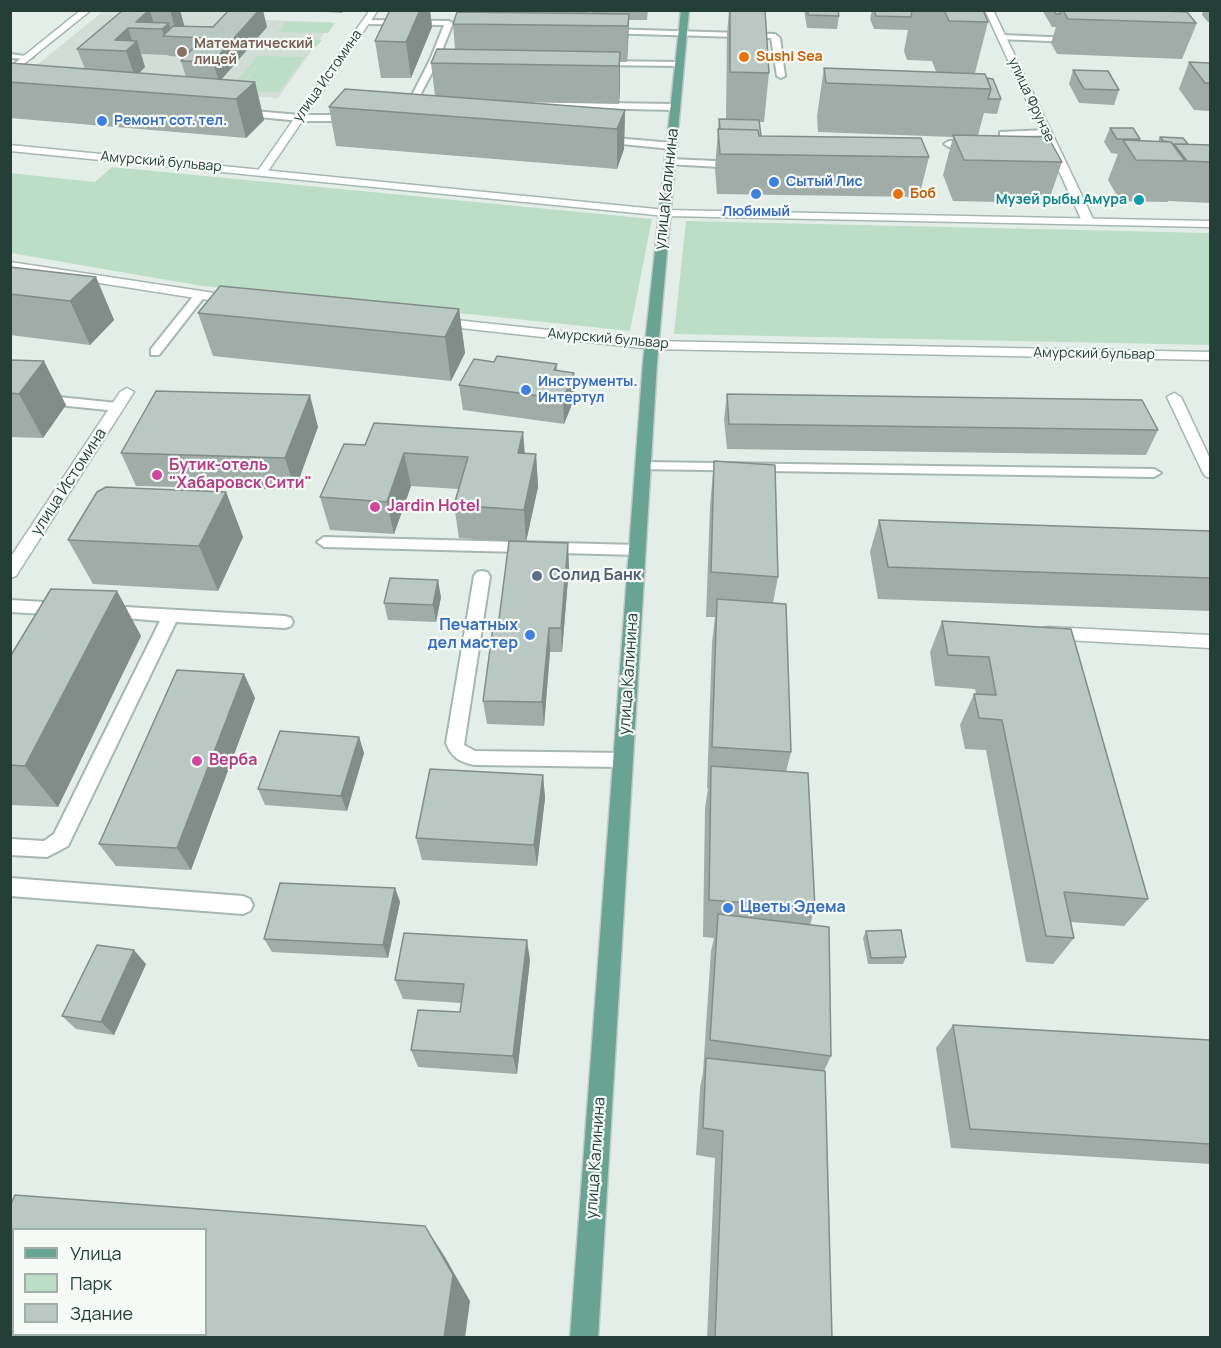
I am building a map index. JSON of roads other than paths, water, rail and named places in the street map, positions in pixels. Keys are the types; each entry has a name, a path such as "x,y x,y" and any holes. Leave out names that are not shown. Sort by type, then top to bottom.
{"main road":[{"name":"улица Калинина","path":"584,1338 652,345 685,10"}],"street":[{"path":"10,72 87,10"},
{"name":"улица Истомина","path":"262,172 374,10"},
{"name":"улица Фрунзе","path":"989,10 1088,221"},
{"name":"Амурский бульвар","path":"10,148 666,213 1210,224"},
{"path":"10,265 199,296 245,301"},
{"name":"Амурский бульвар","path":"420,320 652,345 1210,356"},
{"name":"улица Истомина","path":"13,565 127,392"},
{"path":"1174,397 1210,472"},
{"path":"1025,632 1210,642"}],"lane":[{"path":"424,103 408,103 434,60 451,13"},
{"path":"366,22 449,23"},
{"path":"596,31 772,36 776,38 781,76"},
{"path":"1002,37 1082,40"},
{"path":"10,56 28,57"},
{"path":"434,60 457,61"},
{"path":"10,63 21,63"},
{"path":"585,63 679,64"},
{"path":"520,104 675,107"},
{"path":"230,112 300,118 361,118"},
{"path":"949,144 1005,145 1003,134 1047,134"},
{"path":"590,139 672,146"},
{"path":"670,162 753,165"},
{"path":"155,352 199,296"},
{"path":"10,396 117,407"},
{"path":"643,465 1154,473"},
{"path":"324,542 638,550"},
{"path":"482,576 455,743 457,750 465,756 475,758 623,760"},
{"path":"10,606 285,622"},
{"path":"10,847 47,849 61,840 171,615"},
{"path":"10,887 243,904"}],"place":[{"name":"Математический лицей","path":"182,52"},
{"name":"Sushi Sea","path":"744,57"},
{"name":"Ремонт сот. тел.","path":"102,121"},
{"name":"Сытый Лис","path":"774,182"},
{"name":"Любимый","path":"756,194"},
{"name":"Боб","path":"898,194"},
{"name":"Музей рыбы Амура","path":"1139,200"},
{"name":"Инструменты. Интертул","path":"526,390"},
{"name":"Бутик-отель \"Хабаровск Сити\"","path":"157,475"},
{"name":"Jardin Hotel","path":"375,507"},
{"name":"Солид Банк","path":"537,576"},
{"name":"Печатных дел мастер","path":"530,635"},
{"name":"Верба","path":"197,761"},
{"name":"Цветы Эдема","path":"728,908"}]}
